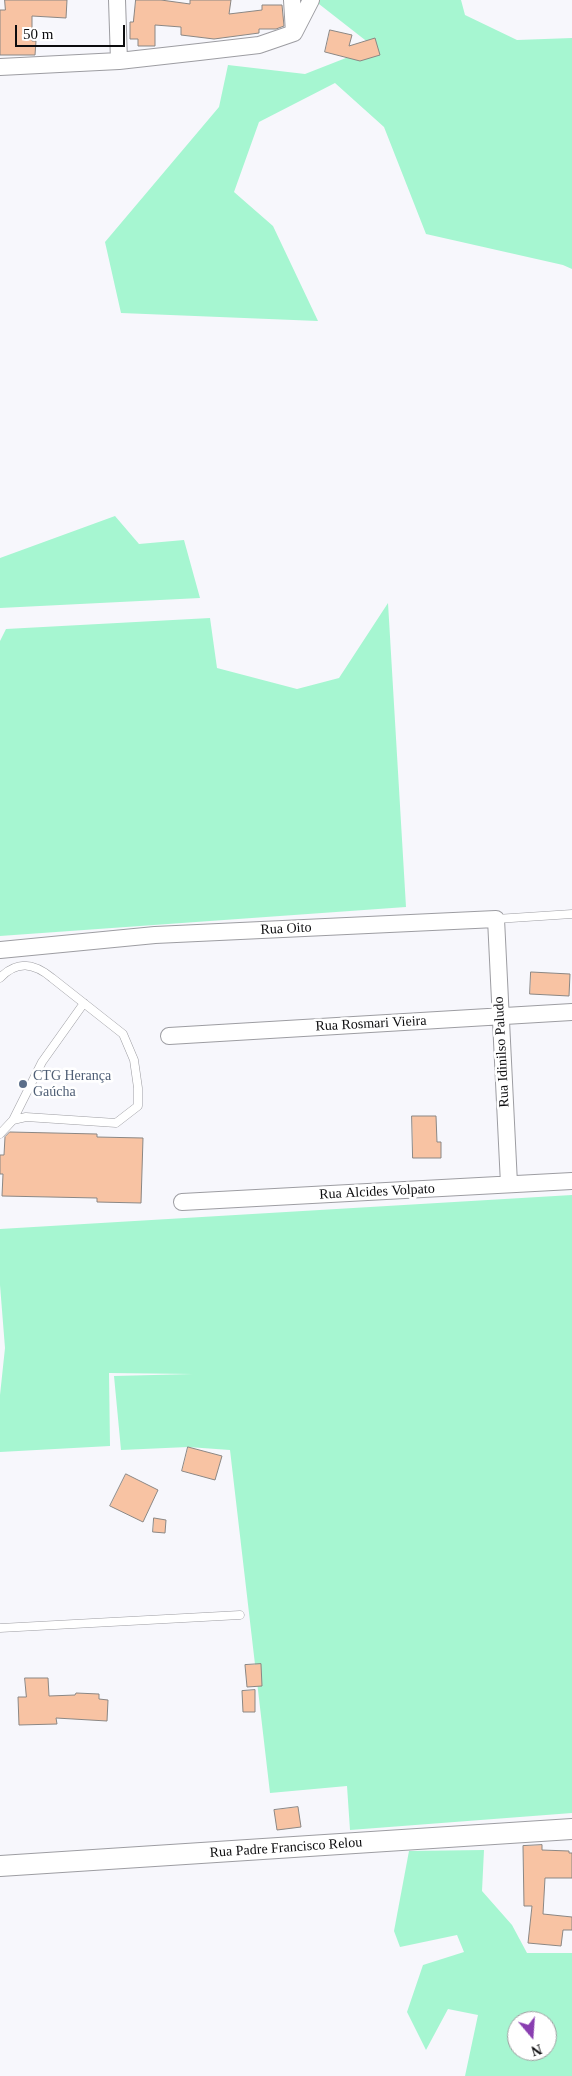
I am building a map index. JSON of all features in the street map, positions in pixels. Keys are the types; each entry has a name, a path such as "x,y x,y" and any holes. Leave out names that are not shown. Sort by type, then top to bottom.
{"street":[{"path":"117,0 119,61"},
{"path":"292,0 294,33"},
{"path":"0,67 119,61 259,45 294,33 309,2"},
{"name":"Rua Oito","path":"0,950 155,935 496,919"},
{"name":"Rua Idinilso Paludo","path":"496,919 509,1184"},
{"name":"Rua Rosmari Vieira","path":"170,1036 572,1012"},
{"name":"Rua Alcides Volpato","path":"182,1202 572,1181"},
{"name":"Rua Padre Francisco Relou","path":"0,1866 572,1829"}],"lane":[{"name":"Rua Oito","path":"496,919 572,914"},
{"path":"0,978 10,968 29,966 41,969 123,1034 134,1060 138,1088 138,1106 116,1123 26,1117 12,1120"},
{"path":"0,1134 12,1120 42,1062 84,1003"},
{"path":"0,1628 240,1615"}],"green space":[{"path":"319,0 461,0 465,15 517,40 572,38 572,269 563,265 426,234 384,127 335,83 259,122 234,192 273,226 318,321 121,313 105,242 219,107 228,65 305,74 374,47 319,4"},
{"path":"115,516 139,544 184,540 200,598 0,608 0,558"},
{"path":"388,603 406,907 0,936 0,641 6,629 210,618 217,668 297,689 339,678"},
{"path":"572,1195 572,1813 350,1830 347,1786 270,1793 230,1450 188,1447 121,1450 114,1376 193,1374 109,1373 110,1446 0,1452 0,1395 5,1348 0,1285 0,1229"},
{"path":"484,1850 482,1891 512,1925 527,1953 572,1953 572,2076 465,2076 478,2015 448,2009 426,2050 407,2012 423,1965 464,1952 457,1935 400,1947 394,1931 409,1851"}],"building":[{"path":"5,0 67,0 66,18 32,16 32,41 36,41 35,55 0,55 0,10 5,10"},
{"path":"136,0 161,0 190,4 190,0 231,0 229,14 262,10 262,5 282,5 284,26 276,29 259,29 259,33 214,39 181,35 181,27 155,25 155,46 138,46 138,39 130,39 130,22 133,22"},
{"path":"330,30 352,35 349,46 375,38 380,55 360,61 325,52"},
{"path":"531,972 570,974 569,996 530,994"},
{"path":"412,1116 436,1116 437,1142 441,1142 441,1158 413,1158"},
{"path":"10,1132 97,1134 97,1137 143,1138 141,1203 97,1202 97,1198 2,1196 3,1174 0,1174 0,1155 4,1155 5,1137"},
{"path":"188,1447 222,1456 215,1480 182,1471"},
{"path":"126,1474 158,1490 143,1522 110,1506"},
{"path":"154,1518 166,1520 165,1533 153,1532"},
{"path":"261,1664 262,1686 247,1687 245,1665"},
{"path":"25,1678 48,1678 49,1696 75,1695 76,1693 99,1694 99,1699 108,1700 107,1721 56,1718 57,1724 19,1725 18,1697 26,1697"},
{"path":"255,1690 255,1712 243,1712 242,1691"},
{"path":"298,1807 301,1827 277,1830 274,1810"},
{"path":"542,1845 542,1850 569,1851 569,1853 572,1853 572,1878 545,1878 543,1914 572,1917 572,1930 563,1930 561,1946 528,1943 532,1906 524,1906 523,1846"}],"place":[{"name":"CTG Herança Gaúcha","path":"23,1084"}]}
